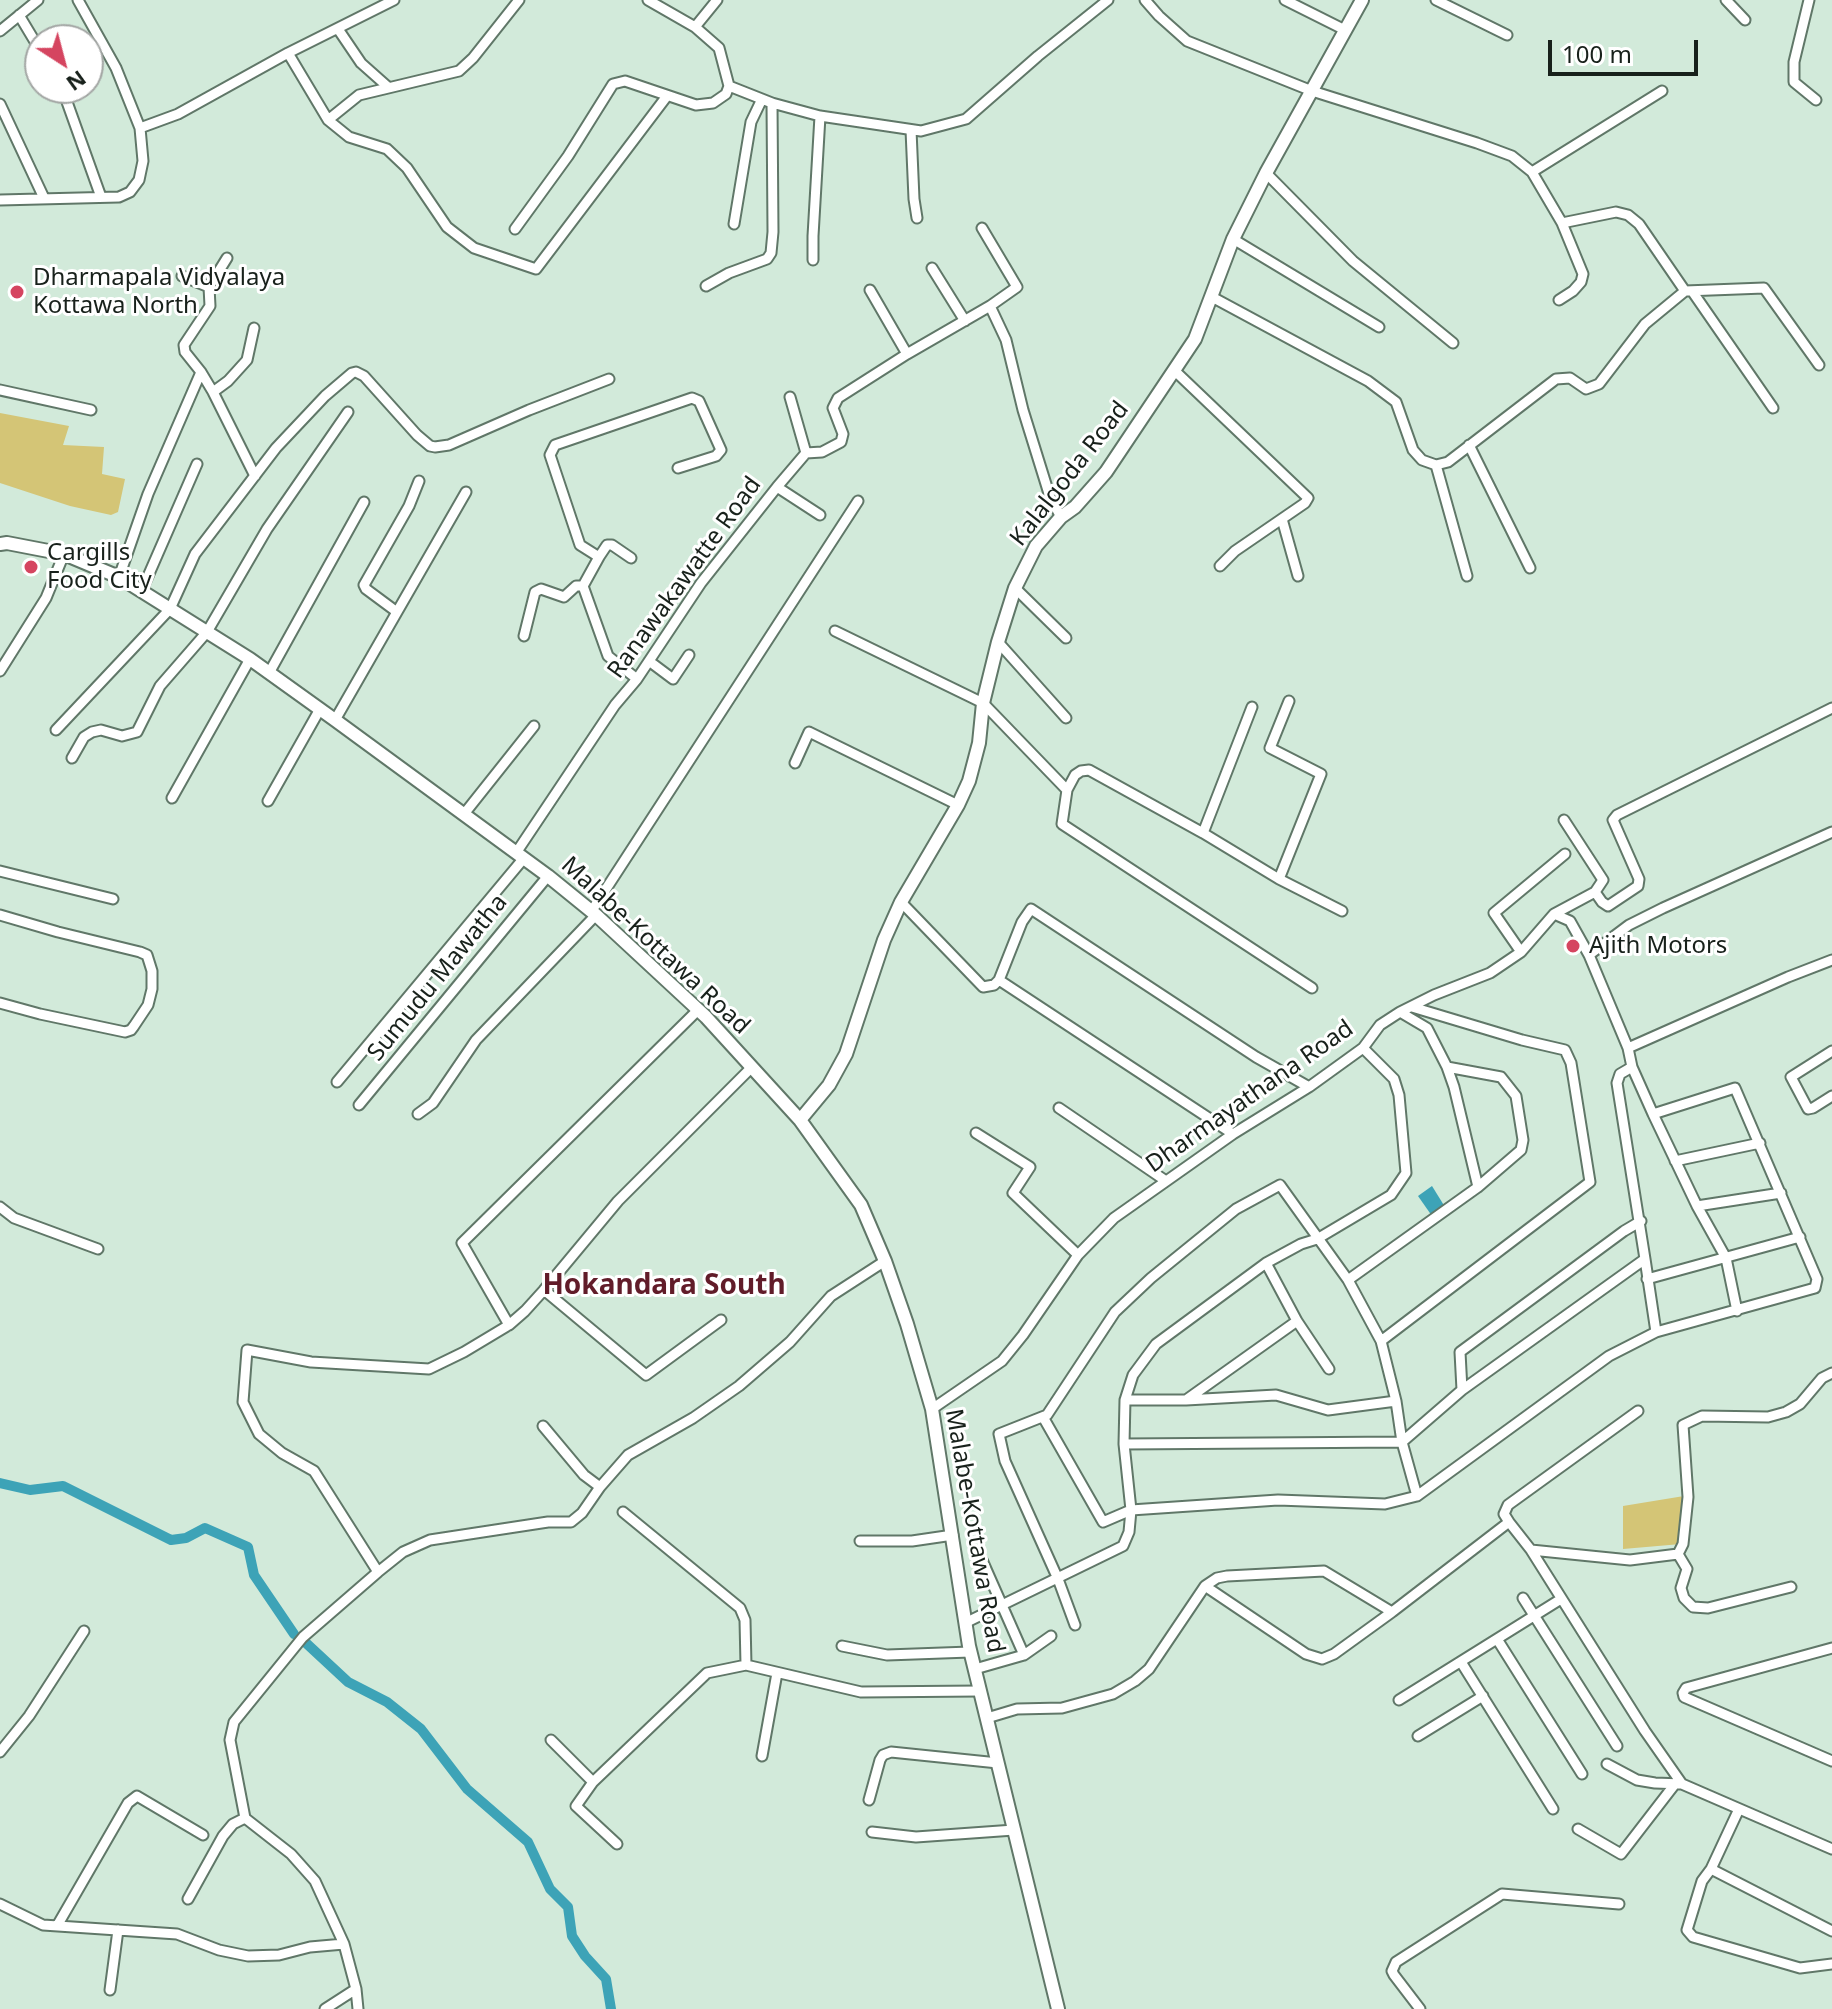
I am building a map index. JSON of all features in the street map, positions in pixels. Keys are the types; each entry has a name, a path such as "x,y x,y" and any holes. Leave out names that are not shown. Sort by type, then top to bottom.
{"main road":[{"name":"Kalalgoda Road","path":"800,1120 829,1085 846,1054 884,940 901,902 969,781 998,642 1015,588 1036,546 1106,472 1195,339 1233,239 1362,0"},
{"name":"Malabe-Kottawa Road","path":"2,542 64,554 119,577 250,659 320,709 548,876 594,914 699,1009 800,1120 861,1205 907,1324 932,1409 970,1652 1058,2009"}],"street":[{"path":"0,31 38,0"},
{"path":"0,200 119,197 130,192 139,180 143,161 140,128 116,68 78,0"},
{"path":"140,128 178,114 338,29 375,4 394,0"},
{"path":"328,120 359,95 459,71 519,0"},
{"path":"515,229 568,156 613,84 625,81 696,105 713,103 726,94 729,86 719,48 695,27 648,0"},
{"path":"695,27 717,0"},
{"path":"729,86 820,116 921,131 966,119 1108,0"},
{"path":"1145,0 1187,41 1312,91 1512,156 1532,172 1562,223 1583,274 1573,291 1559,300"},
{"path":"1285,0 1345,30"},
{"path":"1436,0 1507,35"},
{"path":"1726,0 1745,20"},
{"path":"1809,0 1794,62 1794,82 1816,100"},
{"path":"19,15 24,24"},
{"path":"338,29 361,63 388,87"},
{"path":"288,53 328,120 349,137 387,149 407,168 447,227 474,248 536,269 667,96"},
{"path":"1532,172 1662,91"},
{"path":"734,224 751,122 767,101"},
{"path":"706,286 729,273 767,259 771,253 773,232 767,101"},
{"path":"0,104 44,198"},
{"path":"68,104 101,197"},
{"path":"813,260 820,116"},
{"path":"911,130 917,218"},
{"path":"1266,173 1353,261 1453,343"},
{"path":"1562,223 1616,212 1628,215 1639,224 1773,408"},
{"name":"Ranawakawatte Road","path":"337,1082 520,856 615,705 637,679 701,583 806,453 822,452 841,442 843,434 833,408 838,398 1017,287 982,228"},
{"path":"1233,239 1379,327"},
{"path":"227,258 209,287 210,306 184,345 185,352 213,392 255,476"},
{"path":"932,268 965,321"},
{"path":"182,276 209,287"},
{"path":"1212,297 1368,381 1396,402 1413,450 1422,460 1436,465 1448,462 1556,379 1570,378 1586,389 1599,384 1645,324 1688,291 1764,288 1819,365"},
{"path":"870,290 907,354"},
{"path":"990,306 1006,340 1023,410 1050,497 1061,517"},
{"path":"213,392 247,360 254,328"},
{"path":"1175,371 1308,498 1235,551 1220,566"},
{"path":"119,577 148,494 201,372"},
{"path":"56,730 170,609 195,554 255,476 300,421 352,373 364,376 417,435 435,447 449,445 609,379"},
{"path":"0,390 91,410"},
{"path":"790,397 806,453"},
{"path":"599,557 580,545 550,455 555,445 692,398 699,401 721,450 716,456 678,468"},
{"path":"72,758 84,737 92,732 101,730 122,736 137,732 160,686 207,632 267,529 348,412"},
{"path":"1469,445 1530,568"},
{"path":"142,590 197,464"},
{"path":"1436,465 1467,576"},
{"path":"397,612 364,585 409,506 419,481"},
{"path":"777,487 820,515"},
{"path":"335,720 466,492"},
{"path":"418,1114 433,1103 476,1040 594,914 858,501"},
{"path":"269,673 364,502"},
{"path":"1282,519 1298,576"},
{"path":"631,558 607,545 583,586 608,656 637,679"},
{"path":"0,671 46,598 64,554"},
{"path":"524,636 535,592 541,589 564,597 576,586 583,586"},
{"path":"1015,588 1066,638"},
{"path":"835,631 983,703 1067,790"},
{"path":"998,642 1066,718"},
{"path":"649,661 673,679 689,655"},
{"path":"172,798 250,659"},
{"path":"1279,879 1321,774 1270,748 1289,701"},
{"path":"1203,833 1252,707"},
{"path":"1595,892 1608,906 1638,886 1639,879 1613,820 1617,815 1832,708"},
{"path":"268,801 320,709"},
{"path":"464,814 534,726"},
{"path":"795,763 809,732 958,805"},
{"path":"1312,988 1062,824 1067,790 1075,775 1089,770 1279,879 1342,911"},
{"path":"1554,914 1595,892 1603,880 1564,820"},
{"path":"1589,955 1629,925 1832,832"},
{"path":"1521,952 1494,913 1565,854"},
{"path":"0,871 113,899"},
{"name":"Sumudu Mawatha","path":"359,1105 548,876"},
{"path":"901,902 983,987 994,985 999,980 1022,922 1031,909 1256,1057 1309,1087"},
{"path":"1554,914 1570,921 1589,955 1653,1114 1726,1258 1737,1311"},
{"name":"Dharmayathana Road","path":"932,1409 1002,1361 1078,1255 1114,1218 1363,1048 1380,1025 1434,995 1490,973 1521,952 1554,914"},
{"path":"0,915 147,955 152,971 152,989 148,1005 131,1030 125,1032 0,1003"},
{"path":"1628,1048 1832,960"},
{"path":"999,980 1233,1134"},
{"path":"1381,1341 1590,1182 1571,1063 1565,1050 1412,1007"},
{"path":"509,1325 462,1243 699,1009"},
{"path":"1400,1012 1427,1028 1447,1067 1478,1187"},
{"path":"967,1622 1123,1546 1129,1532 1131,1510 1124,1444 1125,1400 1133,1375 1156,1344 1266,1263 1317,1239 1391,1195 1406,1173 1399,1095 1394,1079 1363,1048"},
{"path":"1832,1051 1791,1077 1808,1109 1832,1096"},
{"path":"378,1572 314,1471 282,1453 259,1434 243,1402 247,1350 311,1362 429,1369 464,1352 509,1325 525,1311 618,1201 752,1067"},
{"path":"1348,1280 1478,1187 1521,1150 1523,1140 1516,1096 1501,1077 1447,1067"},
{"path":"1632,1067 1620,1074 1617,1083 1656,1332"},
{"path":"1043,1417 1103,1522 1131,1510 1278,1500 1385,1504 1417,1496 1609,1356 1656,1332 1815,1288 1817,1279 1735,1088 1653,1114"},
{"path":"1059,1108 1166,1181"},
{"path":"976,1133 1030,1167 1013,1193 1078,1255"},
{"path":"1675,1161 1760,1143"},
{"path":"1075,1625 1058,1579 1005,1461 999,1434 1047,1415 1115,1312 1151,1278 1236,1209 1280,1185 1348,1280 1381,1341 1417,1496"},
{"path":"1697,1206 1781,1193"},
{"path":"0,1207 14,1218 98,1249"},
{"path":"1462,1390 1460,1352 1641,1221"},
{"path":"1647,1279 1800,1237"},
{"path":"1124,1444 1402,1442 1462,1390 1645,1259"},
{"path":"358,2009 344,1944 315,1881 291,1854 245,1818 230,1740 234,1722 303,1637 403,1552 430,1540 548,1522 571,1522 582,1513 628,1455 693,1418 739,1386 790,1342 831,1296 885,1261"},
{"path":"1266,1263 1297,1321 1329,1369"},
{"path":"544,1290 646,1375 721,1320"},
{"path":"1186,1400 1297,1321"},
{"path":"1678,1554 1683,1544 1688,1497 1683,1425 1702,1416 1768,1417 1786,1412 1800,1404 1822,1378 1832,1373"},
{"path":"1125,1400 1276,1395 1328,1410 1396,1401"},
{"path":"1638,1411 1508,1505 1504,1514 1531,1550 1679,1784"},
{"path":"543,1426 584,1475 600,1487"},
{"path":"623,1512 740,1608 745,1620 746,1665"},
{"path":"1205,1586 1306,1654 1322,1659 1334,1654 1392,1612 1509,1522"},
{"path":"860,1541 912,1541 953,1535"},
{"path":"1531,1550 1630,1560 1678,1554"},
{"path":"1678,1554 1687,1569 1681,1588 1684,1598 1693,1607 1708,1608 1791,1587"},
{"path":"982,1560 1024,1655"},
{"path":"987,1718 1017,1709 1062,1708 1113,1694 1135,1681 1149,1669 1205,1586 1217,1578 1324,1571 1392,1612"},
{"path":"1523,1598 1617,1746"},
{"path":"1399,1700 1561,1599"},
{"path":"0,1752 29,1716 84,1631"},
{"path":"975,1669 1024,1655 1051,1636"},
{"path":"1497,1639 1582,1774"},
{"path":"842,1646 887,1655 970,1652"},
{"path":"1832,1648 1686,1688 1683,1693 1684,1697 1832,1761"},
{"path":"1461,1662 1553,1809"},
{"path":"617,1844 576,1806 593,1782 707,1673 746,1665 861,1692 980,1691"},
{"path":"762,1756 777,1673"},
{"path":"1418,1736 1483,1696"},
{"path":"551,1740 593,1782"},
{"path":"869,1800 880,1760 891,1752 998,1763"},
{"path":"1607,1764 1637,1780 1679,1784 1832,1849"},
{"path":"1578,1829 1621,1854 1679,1784"},
{"path":"57,1926 128,1803 137,1796 203,1835"},
{"path":"1739,1809 1711,1869 1702,1881 1687,1930 1693,1937 1800,1968 1832,1964"},
{"path":"188,1899 223,1836 233,1824 245,1818"},
{"path":"872,1832 916,1837 1014,1830"},
{"path":"1711,1869 1832,1931"},
{"path":"1420,2009 1394,1975 1392,1971 1396,1962 1502,1894 1619,1904"},
{"path":"0,1904 43,1925 177,1934 219,1950 248,1956 279,1955 310,1947 344,1944"},
{"path":"110,1990 118,1930"},
{"path":"325,2009 356,1989"}],"shaded area":[{"path":"0,413 69,426 63,445 104,447 102,474 125,479 118,512 111,515 70,506 0,483"},
{"path":"1684,1496 1681,1544 1623,1549 1623,1506"}],"water":[{"path":"1432,1186 1445,1207 1432,1216 1418,1196"}],"waterway":[{"path":"0,1483 30,1490 63,1486 171,1540 186,1538 205,1528 248,1547 254,1575 294,1634"},
{"path":"306,1643 348,1682 387,1702 421,1729 467,1789 528,1842 550,1889 568,1907 572,1936 606,1979 611,2009"}],"place":[{"name":"Dharmapala Vidyalaya Kottawa North","path":"17,292"},
{"name":"Cargills Food City","path":"31,567"},
{"name":"Ajith Motors","path":"1573,946"}],"district":[{"name":"Hokandara South","path":"664,1286"}]}
